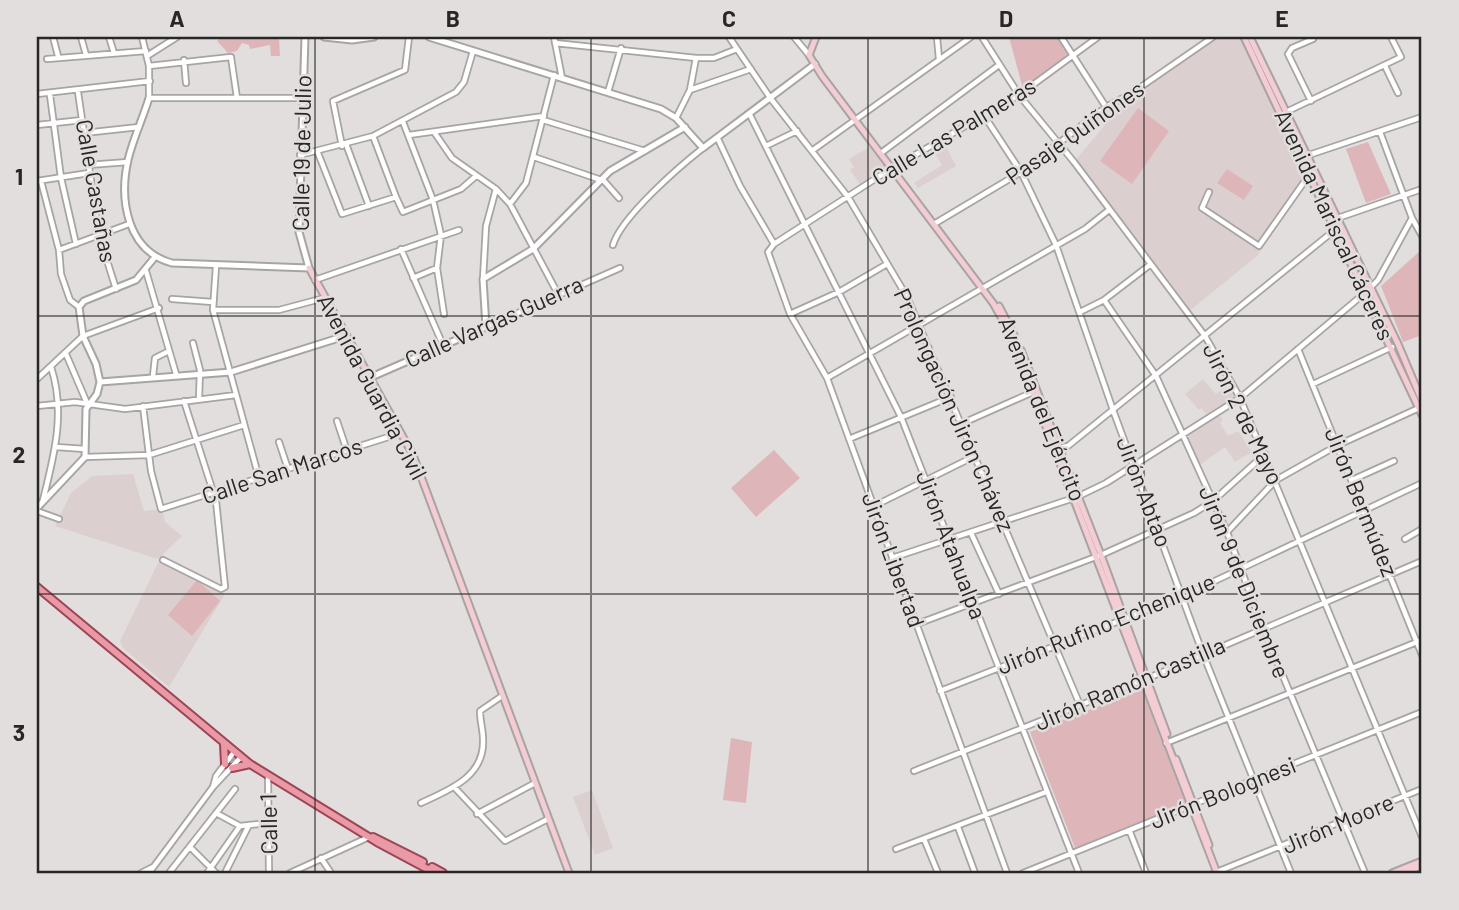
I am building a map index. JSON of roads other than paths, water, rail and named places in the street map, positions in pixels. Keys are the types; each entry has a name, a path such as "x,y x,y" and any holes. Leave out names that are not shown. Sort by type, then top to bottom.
{"main road":[{"name":"Avenida Mariscal Cáceres","path":"1244,37 1284,113 1369,290 1421,405 1422,415"},
{"name":"Avenida Mariscal Cáceres","path":"1251,37 1284,113"},
{"path":"809,55 815,40"},
{"name":"Avenida del Ejército","path":"809,55 1010,323 1217,873"},
{"name":"Avenida Mariscal Cáceres","path":"1305,156 1310,174 1335,218"},
{"name":"Avenida Guardia Civil","path":"309,268 401,433 427,491 569,873"},
{"name":"Avenida del Ejército","path":"982,286 1010,332 1038,401"},
{"name":"Avenida Mariscal Cáceres","path":"1369,290 1392,347 1421,405"},
{"path":"37,587 250,764 435,873"},
{"path":"224,744 225,764"},
{"path":"232,768 250,764"},
{"path":"371,836 380,838 443,873"},
{"path":"1392,873 1422,863"},
{"path":"1404,873 1422,863"}],"street":[{"path":"53,37 58,56"},
{"path":"81,37 86,55"},
{"path":"109,37 114,53"},
{"path":"79,307 84,301 136,280 155,257 137,240 128,224 128,162 149,98 149,66 142,37"},
{"path":"47,59 58,56 146,53 177,37"},
{"name":"Calle 19 de Julio","path":"305,37 299,156 299,232 309,268"},
{"path":"324,37 352,40 374,37"},
{"path":"369,206 344,145 333,101 405,70 409,37"},
{"path":"429,37 661,109 677,118 703,148"},
{"name":"Prolongación Jirón Chávez","path":"729,37 771,99 848,197 921,325 1080,705"},
{"path":"937,37 939,59"},
{"path":"813,150 971,37"},
{"name":"Jirón 2 de Mayo","path":"982,37 1019,95 1205,336 1240,398 1422,837"},
{"path":"1061,37 1107,107"},
{"name":"Calle Las Palmeras","path":"774,244 848,197 897,172 985,117 1098,37"},
{"name":"Pasaje Quiñones","path":"935,223 1021,172 1107,107 1213,37"},
{"path":"1284,113 1401,57 1391,37"},
{"path":"796,39 815,40"},
{"path":"796,39 809,55"},
{"path":"1311,100 1288,54 1292,48 1314,39"},
{"path":"562,78 554,40 696,58 715,58 737,49"},
{"path":"608,92 621,48"},
{"path":"299,156 373,136 404,122 456,92 464,82 474,51"},
{"path":"149,66 231,57 237,98"},
{"path":"677,118 690,90 696,58"},
{"path":"184,61 186,83"},
{"path":"613,245 621,231 668,174 815,64"},
{"path":"882,153 999,65"},
{"path":"1385,66 1398,93"},
{"path":"690,90 751,69"},
{"path":"510,204 526,183 554,75"},
{"path":"37,94 78,92 150,81"},
{"name":"Calle Castañas","path":"78,92 99,235 116,289"},
{"path":"50,95 61,178 76,244"},
{"path":"149,98 302,99"},
{"name":"Jirón Atahualpa","path":"750,115 807,224 901,417 1079,873"},
{"name":"Jirón Abtao","path":"985,117 1021,172 1056,245 1112,410 1203,654 1291,873"},
{"path":"1305,156 1422,117"},
{"path":"409,135 543,118 646,151"},
{"path":"37,125 82,120"},
{"path":"404,122 433,200 441,235 438,268 444,314"},
{"path":"84,133 140,127"},
{"path":"483,279 533,249 610,171 685,127"},
{"path":"766,146 797,131"},
{"path":"434,132 452,158 496,189 510,204 558,293"},
{"path":"1380,132 1412,218 1422,236"},
{"path":"373,136 403,212 461,189 476,176"},
{"path":"718,139 740,186 774,244"},
{"path":"318,153 340,212 344,214 396,197"},
{"path":"534,157 601,180 618,198"},
{"path":"88,165 128,162"},
{"path":"88,404 97,394 100,382 96,364 83,336 79,307 68,296 59,250 39,181 89,173"},
{"path":"1209,192 1202,208 1259,246 1310,174"},
{"path":"1335,218 1422,188"},
{"path":"486,327 483,279 486,226 496,189"},
{"path":"827,378 1056,245 1109,210"},
{"path":"892,558 1075,498 1133,466 1240,398 1369,290 1412,218"},
{"path":"59,250 128,224"},
{"path":"1056,447 1068,446 1339,227"},
{"path":"315,280 459,230"},
{"name":"Jirón Libertad","path":"774,244 768,252 790,314 827,378 961,753 1007,873"},
{"path":"401,249 443,345"},
{"name":"Avenida Guardia Civil","path":"155,257 172,263 309,268"},
{"path":"790,314 839,292 887,264"},
{"path":"1080,313 1104,300 1151,264"},
{"path":"216,266 213,310 259,478"},
{"path":"413,278 438,268"},
{"name":"Calle Vargas Guerra","path":"369,378 620,268"},
{"path":"146,271 159,308 176,374"},
{"path":"213,310 279,310 324,298"},
{"path":"172,299 213,302"},
{"name":"Jirón 9 de Diciembre","path":"1104,300 1156,376 1227,532 1263,628 1366,873"},
{"path":"37,379 83,336 159,308"},
{"path":"100,382 176,374 230,372 345,336"},
{"path":"193,343 200,373 200,399"},
{"path":"1313,384 1392,347"},
{"name":"Jirón Bermúdez","path":"1298,349 1390,577 1420,641 1422,655"},
{"path":"153,376 155,358 169,351"},
{"path":"66,354 88,404 85,457"},
{"path":"43,500 56,447 58,404 51,367"},
{"path":"963,423 1033,392"},
{"path":"37,406 88,404 112,408 236,395"},
{"path":"849,439 951,397"},
{"path":"163,560 221,590 225,587 213,493 184,401"},
{"path":"1227,532 1276,480 1338,445 1421,405"},
{"path":"143,406 149,455"},
{"path":"337,421 347,451"},
{"path":"59,519 37,509 85,457 149,455 244,425"},
{"name":"Calle San Marcos","path":"149,455 162,509 401,433"},
{"path":"279,442 288,469"},
{"path":"56,447 85,449"},
{"path":"917,624 1158,530 1213,501 1265,454"},
{"path":"874,506 975,456"},
{"path":"1352,480 1394,461"},
{"name":"Jirón Rufino Echenique","path":"940,691 1183,596 1422,484"},
{"path":"1405,539 1422,529"},
{"path":"971,533 999,594"},
{"name":"Jirón Ramón Castilla","path":"914,771 1144,680 1263,628 1327,604 1422,561"},
{"path":"1168,742 1420,641"},
{"path":"421,803 455,788 472,774 480,759 483,739 481,708 502,696"},
{"name":"Jirón Bolognesi","path":"1023,873 1422,712"},
{"path":"212,788 234,752"},
{"path":"149,873 212,788 241,757"},
{"name":"Calle 1","path":"268,775 269,873"},
{"path":"477,814 534,783"},
{"path":"455,788 505,841 548,819"},
{"path":"169,873 235,789"},
{"name":"Jirón Moore","path":"1217,873 1422,789"},
{"path":"896,849 1046,792"},
{"path":"216,813 240,826 269,823"},
{"path":"225,873 249,825"},
{"path":"206,873 240,826"},
{"path":"958,827 975,873"},
{"path":"1130,832 1146,873"},
{"path":"290,873 371,836"},
{"path":"924,839 938,873"},
{"path":"190,847 216,873"},
{"path":"321,858 331,873"},
{"path":"141,873 153,867"}]}
